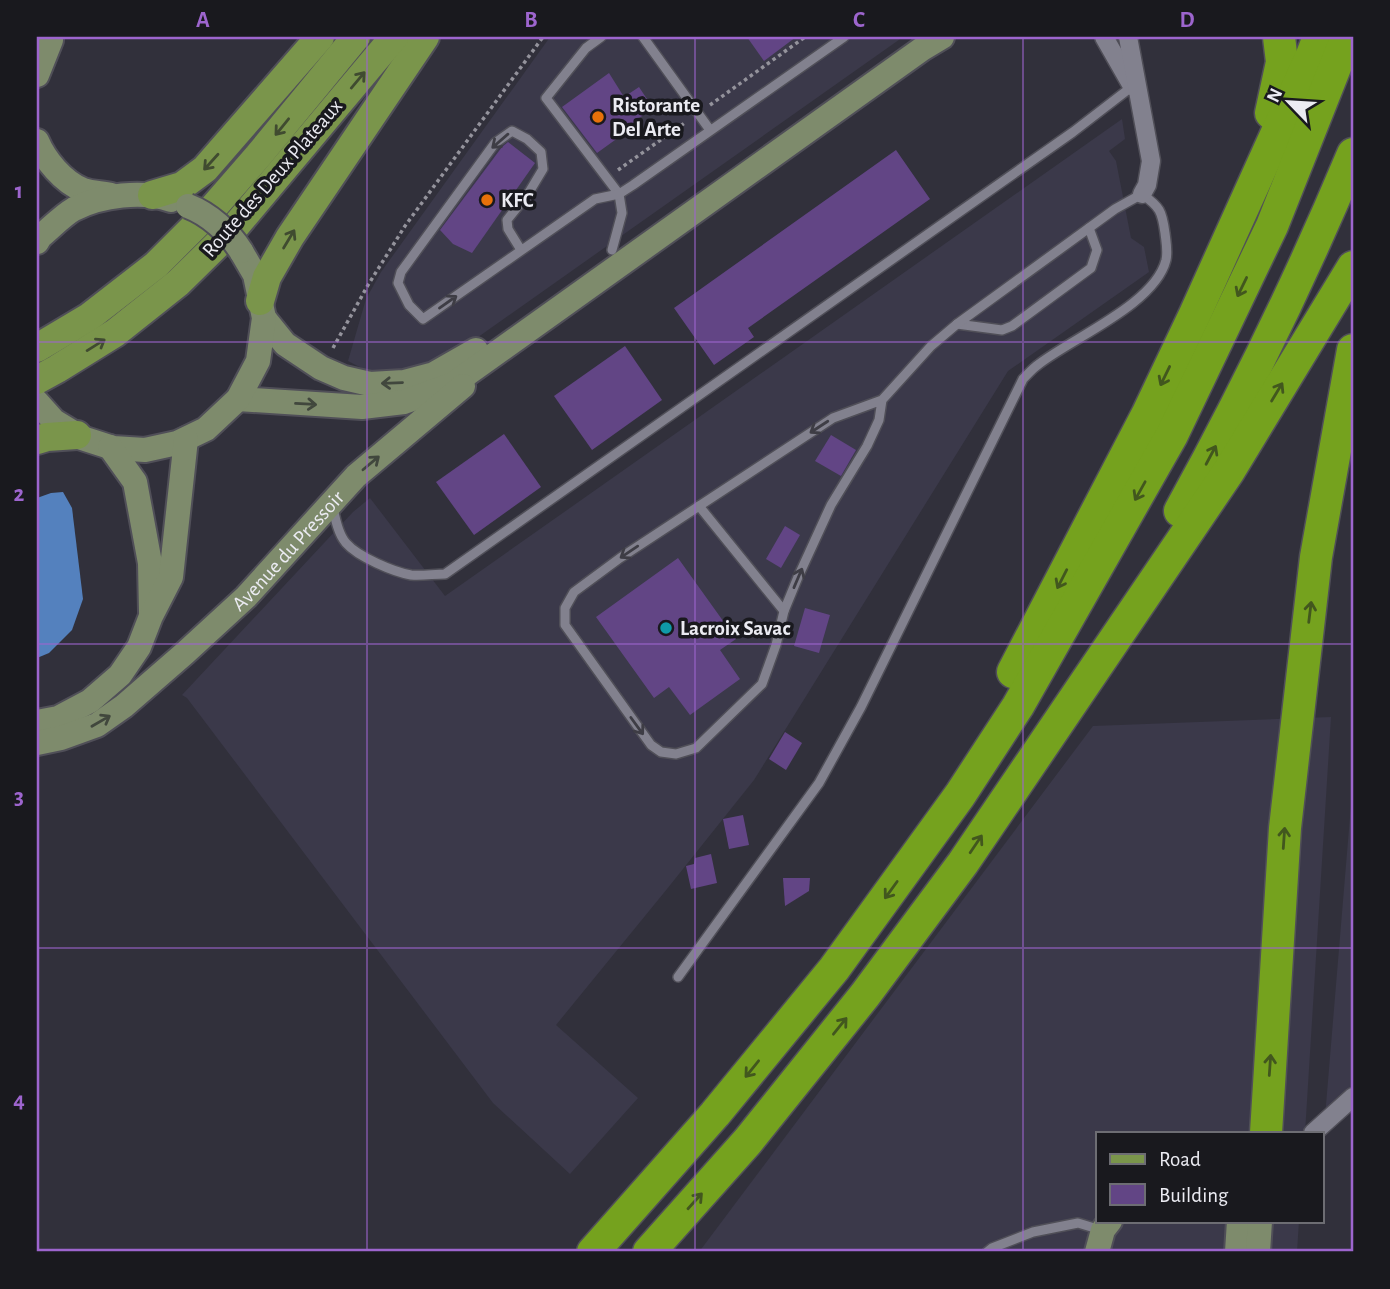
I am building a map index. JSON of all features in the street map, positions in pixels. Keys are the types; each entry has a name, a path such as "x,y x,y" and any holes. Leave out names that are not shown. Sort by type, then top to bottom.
{"highway":[{"path":"1195,314 1248,167 1273,107 1282,62 1279,37"},
{"path":"960,795 963,755 1020,661 1147,415 1319,37"},
{"path":"593,1252 715,1114 834,969 960,795 1017,706 1172,435 1272,226 1347,37"},
{"path":"1084,687 1211,454 1319,237 1353,154"},
{"path":"649,1252 748,1141 865,995 963,863 1229,471 1353,267"},
{"path":"1265,1132 1285,828 1316,557 1353,350"}],"main road":[{"path":"152,195 183,186 205,169 320,37"},
{"name":"Route des Deux Plateaux","path":"37,348 89,317 156,265 235,183 356,37"},
{"name":"Route des Deux Plateaux","path":"37,395 57,369 115,332 178,283 234,228 394,37"},
{"path":"262,309 267,277 290,237 425,37"},
{"path":"37,440 77,435"}],"street":[{"path":"262,309 285,344 321,368 344,378 370,384 404,382 434,374 479,349 612,250 916,37"},
{"path":"238,399 362,407 404,402 453,384 922,49 943,37"},
{"path":"1104,37 1136,89"},
{"path":"1128,37 1151,161 1147,185 1142,194"},
{"path":"37,75 48,42"},
{"path":"37,141 51,165 83,191 115,195 158,195 199,210 233,238 255,275 262,309 258,361 238,399 206,429 177,443 145,450 110,447 77,435 54,421 37,395"},
{"path":"38,241 74,209 115,195"},
{"path":"37,211 38,241"},
{"name":"Avenue du Pressoir","path":"37,743 61,738 97,725 124,706 246,597 356,475 525,331"},
{"path":"37,722 58,718 90,701 120,675 139,647 171,577 186,439"},
{"path":"110,447 135,482 150,563 151,616"},
{"path":"1314,1132 1353,1098"},
{"path":"1237,1252 1239,1222"},
{"path":"1258,1252 1260,1222"}],"lane":[{"path":"601,37 586,48 546,98 619,194 622,213 612,250"},
{"path":"643,37 710,130"},
{"path":"521,250 508,229 507,220 528,194 543,169 541,152 527,139 512,131 495,143 401,272 398,283 409,305 423,319 595,199 619,194 844,37"},
{"path":"333,501 335,520 346,543 364,556 383,566 412,575 445,574 1136,89"},
{"path":"678,977 820,783 1023,379 1039,364 1138,300 1157,278 1166,262 1167,248 1162,214 1156,204 1142,194 1115,209 957,324 931,346 882,400 833,418 620,558 574,592 565,608 565,625 651,745 661,752 676,754 696,748 762,684 776,645 784,611 798,577 831,505 867,446 879,420 882,400"},
{"path":"957,324 1002,330 1012,326 1072,283 1091,268 1097,250 1089,228"},
{"path":"699,506 784,611"},
{"path":"987,1252 1033,1232 1078,1223 1103,1235"}],"path":[{"path":"321,368 405,226 543,37"}],"shaded area":[{"path":"550,37 903,37 447,359 411,374 377,376 348,361 366,299 381,272"},
{"path":"1122,119 1125,139 1109,151 1116,161 1131,238 1144,247 1149,272 1008,371 754,780 556,1025 638,1098 570,1174 493,1103 187,698 182,695 353,512 370,498 445,596"},
{"path":"1331,717 1305,1132 1096,1132 1096,1222 1299,1222 1297,1252 699,1252 1093,726"},
{"path":"1353,781 1353,1097 1325,1117"}],"water":[{"path":"63,492 72,508 83,599 72,630 49,653 37,658 37,498"}],"building":[{"path":"747,37 796,37 764,61"},
{"path":"609,73 624,97 639,87 653,108 638,119 640,122 597,153 562,107"},
{"path":"508,142 535,163 472,253 453,244 440,230"},
{"path":"896,150 930,199 748,328 754,337 714,365 674,308"},
{"path":"625,346 662,400 592,450 554,396"},
{"path":"504,434 541,487 474,535 436,482"},
{"path":"831,435 856,450 841,476 815,461"},
{"path":"785,526 800,535 781,568 766,559"},
{"name":"Lacroix Savac","path":"678,558 736,639 720,650 740,679 690,715 669,687 654,698 596,617"},
{"path":"805,608 830,615 819,653 794,646"},
{"path":"785,732 802,743 786,770 769,759"},
{"path":"743,815 749,845 729,849 723,819"},
{"path":"711,854 717,883 691,889 686,866 694,864 695,858"},
{"path":"783,878 810,878 809,891 785,906"}],"place":[{"name":"Ristorante Del Arte","path":"598,117"},
{"name":"KFC","path":"487,200"},
{"name":"Lacroix Savac","path":"666,628"}]}
